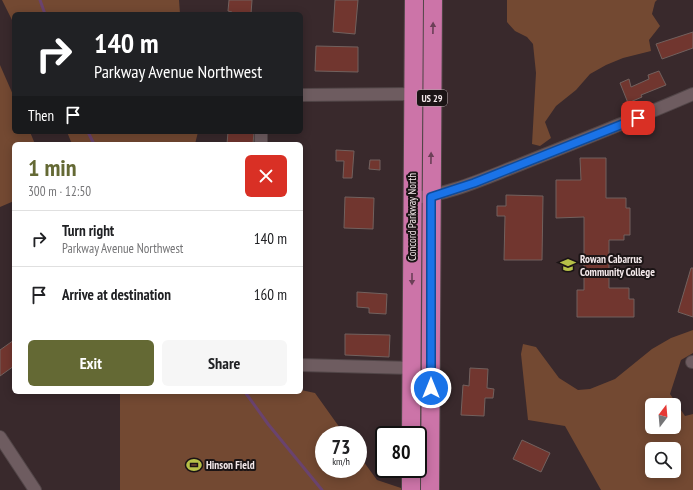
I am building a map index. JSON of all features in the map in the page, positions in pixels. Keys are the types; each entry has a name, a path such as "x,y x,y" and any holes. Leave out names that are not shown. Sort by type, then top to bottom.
{"highway":[{"name":"Concord Parkway North","path":"411,426 414,0"},
{"name":"Concord Parkway North","path":"430,490 433,0"},
{"path":"411,396 418,397 421,402 421,490"},
{"path":"411,478 411,490"}],"street":[{"path":"303,95 413,94"},
{"path":"412,198 431,197 474,183 574,144 693,94"},
{"path":"303,365 412,368"},
{"path":"0,437 35,490"}],"shaded area":[{"path":"2,0 179,0 180,12 12,12 12,20"},
{"path":"507,0 657,0 655,2 652,14 660,26 649,40 651,51 623,58 590,74 576,90 556,106 545,122 551,138 540,146 532,144 536,73 533,44 527,37 515,31 507,22"},
{"path":"0,65 12,92 12,134 31,134 34,142 12,142 12,202 0,207"},
{"path":"68,134 198,134 196,142 71,142"},
{"path":"693,330 693,353 681,360 670,394 673,398 645,398 645,434 681,434 681,410 685,416 693,414 693,490 601,490 565,426 528,420 521,354 523,344 536,347 559,378 578,390 590,389 615,379 652,349 671,338"},
{"name":"Hinson Field","path":"303,390 315,393 339,426 315,426 315,478 367,478 367,466 377,480 404,489 120,490 120,394 303,394"}],"building":[{"path":"229,0 252,0 251,12 228,11"},
{"path":"335,0 358,0 355,34 333,32"},
{"path":"693,32 693,48 662,59 656,44"},
{"path":"316,46 358,47 358,72 315,71"},
{"path":"659,71 666,85 641,95 642,97 628,103 620,83 629,79 631,87 649,79 648,75"},
{"path":"228,134 254,134 253,142 227,142"},
{"path":"336,150 354,151 352,178 343,178 344,161 336,161"},
{"path":"580,158 606,158 606,198 626,198 626,208 630,208 630,235 624,235 624,240 609,240 609,288 629,288 629,299 634,299 634,317 577,317 577,290 584,290 584,217 556,218 556,180 581,180"},
{"path":"370,160 380,160 380,170 369,169"},
{"path":"506,195 543,196 542,260 504,260 505,216 497,216 497,206 506,206"},
{"path":"345,197 374,198 373,229 344,228"},
{"path":"691,268 693,268 693,317 678,312"},
{"path":"357,292 387,294 386,314 369,313 369,308 357,307"},
{"path":"345,334 390,335 389,357 345,355"},
{"path":"12,341 12,367 0,376 0,350"},
{"path":"470,368 488,369 487,388 494,389 493,398 485,398 484,416 461,415 463,385 469,386"},
{"path":"522,440 550,453 541,472 513,459"}],"waterway":[{"path":"40,0 44,12"},
{"path":"89,134 93,142"},
{"path":"246,394 268,424 322,490"}],"place":[{"name":"Rowan Cabarrus Community College","path":"568,265"},
{"name":"Hinson Field","path":"194,465"}],"route":[{"path":"431,388 431,197 474,183 638,118"}]}
